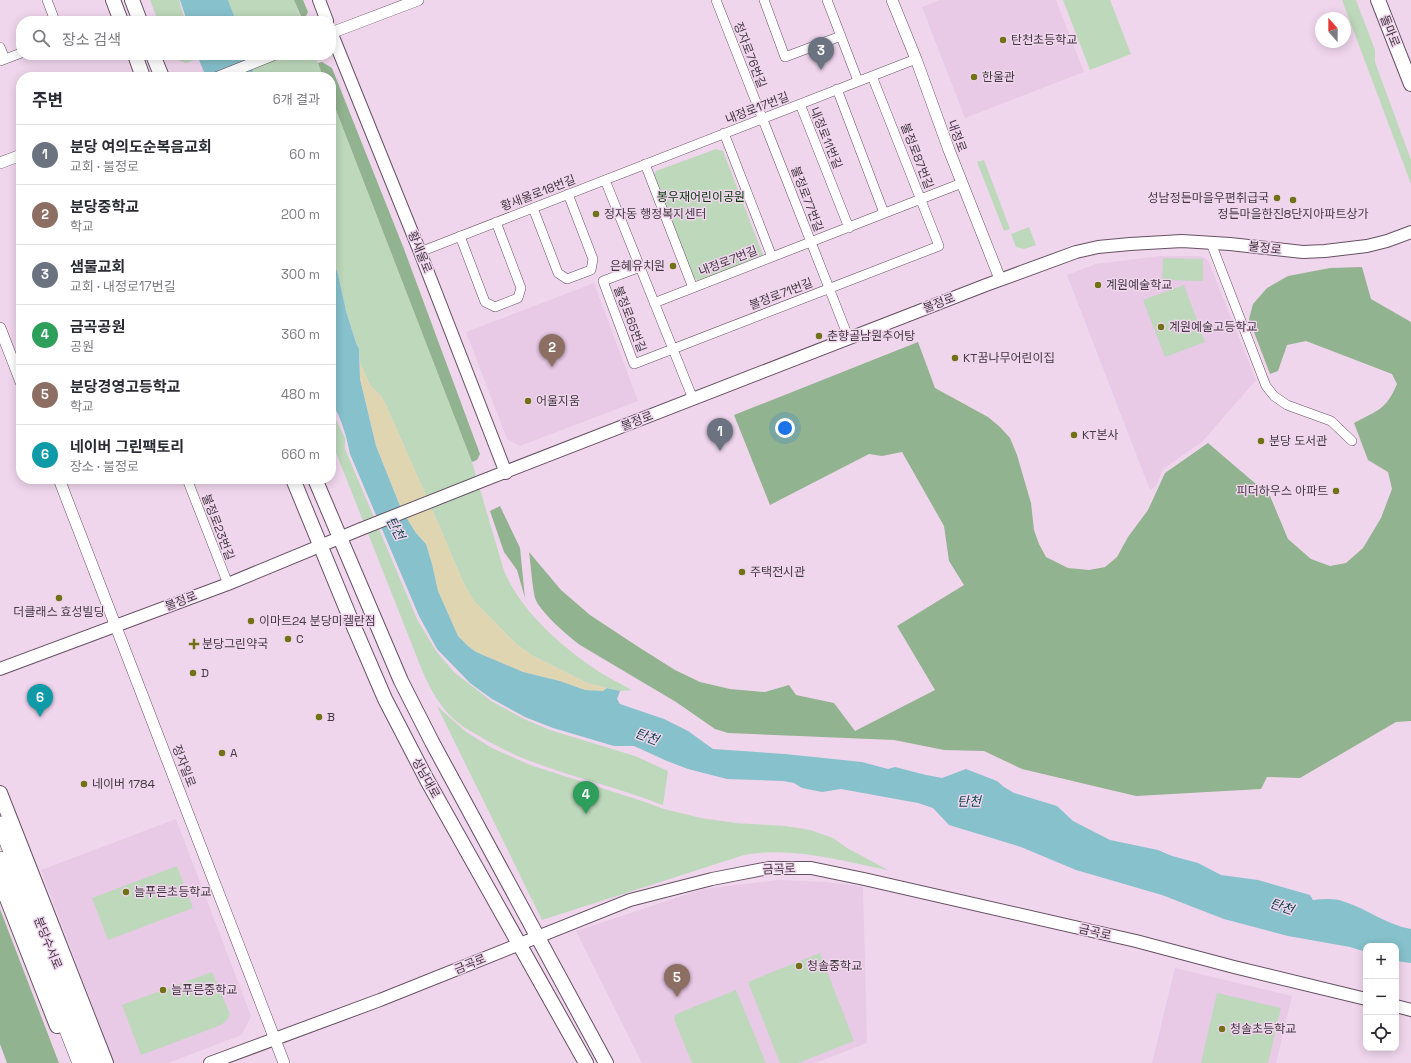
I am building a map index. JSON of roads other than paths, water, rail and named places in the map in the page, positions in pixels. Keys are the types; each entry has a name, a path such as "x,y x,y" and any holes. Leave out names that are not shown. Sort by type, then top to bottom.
{"highway":[{"name":"분당수서로","path":"0,824 95,1063"},
{"name":"분당수서로","path":"0,859 80,1063"}],"main road":[{"path":"113,0 120,16"},
{"path":"132,0 138,16"},
{"path":"319,0 325,16"},
{"name":"돌마로","path":"1378,0 1411,84"},
{"name":"황새울로","path":"336,45 420,252 506,473"},
{"path":"137,60 141,72"},
{"path":"155,60 160,72"},
{"name":"불정로","path":"0,669 228,584 321,544 487,479 506,473 1000,279 1076,252 1098,247 1166,241 1211,243 1303,252 1325,251 1367,246 1387,241 1411,232"},
{"name":"성남대로","path":"295,484 385,699 424,774 586,1063"},
{"name":"성남대로","path":"317,484 401,681 432,742 606,1063"},
{"path":"0,793 106,1063"},
{"name":"금곡로","path":"210,1063 380,1000 630,900 712,879 769,868 811,868 1136,941 1234,967 1363,998"},
{"path":"0,881 72,1063"},
{"path":"1399,1007 1411,1010"}],"street":[{"path":"47,0 53,16"},
{"path":"336,31 418,0"},
{"name":"정자로76번길","path":"716,0 762,118"},
{"path":"764,0 784,57 841,36"},
{"path":"827,0 858,81"},
{"name":"내정로","path":"892,0 1000,279"},
{"path":"0,47 2,60 16,55"},
{"name":"내정로17번길","path":"664,157 916,59"},
{"path":"231,72 261,60"},
{"name":"불정로87번길","path":"829,289 939,246 872,76"},
{"path":"837,90 884,213"},
{"name":"내정로11번길","path":"800,104 849,228"},
{"name":"불정로77번길","path":"762,118 848,339"},
{"name":"내정로7번길","path":"724,134 772,258"},
{"path":"0,163 16,157"},
{"name":"황새울로18번길","path":"420,252 664,157"},
{"name":"내정로7번길","path":"645,164 693,288"},
{"path":"605,180 693,399"},
{"name":"내정로7번길","path":"654,302 772,258 962,183"},
{"path":"533,208 558,273 567,279 591,270 593,259 568,194"},
{"path":"460,236 485,302 494,307 518,298 521,288 496,222"},
{"path":"1211,243 1266,386 1274,396 1287,405 1303,408 1331,421 1352,440"},
{"name":"불정로65번길","path":"640,267 603,281 634,364 742,322"},
{"name":"불정로71번길","path":"742,322 829,289"},
{"path":"0,328 16,369"},
{"name":"정자일로","path":"61,484 284,1063"},
{"name":"불정로23번길","path":"189,484 228,584"}],"water":[{"path":"180,0 228,0 234,16 185,16"},
{"path":"199,60 249,60 253,72 204,72"},
{"name":"탄천","path":"336,268 346,311 359,349 360,379 376,446 402,511 416,533 426,544 438,591 458,636 476,652 523,672 560,681 585,690 603,691 607,688 620,691 617,699 620,704 664,719 688,731 713,749 785,754 862,762 888,769 895,767 942,778 966,769 997,781 1014,793 1057,806 1073,821 1110,840 1158,850 1172,856 1198,863 1221,875 1258,880 1310,895 1313,900 1329,899 1341,901 1353,905 1385,921 1411,929 1411,963 1399,961 1399,943 1363,943 1363,951 1350,947 1288,936 1224,919 1162,895 1076,870 1021,847 949,825 933,808 918,803 841,789 822,792 802,788 794,783 783,781 727,779 688,769 634,746 614,746 553,728 525,717 492,699 470,683 437,649 419,616 350,454 336,411"}],"place":[{"name":"탄천초등학교","path":"1003,40"},
{"name":"샘물교회","path":"821,70"},
{"name":"한울관","path":"974,77"},
{"name":"성남정든마을우편취급국","path":"1277,198"},
{"name":"정든마을한진8단지아파트상가","path":"1293,200"},
{"name":"정자동 행정복지센터","path":"596,214"},
{"name":"은혜유치원","path":"673,266"},
{"name":"계원예술학교","path":"1098,285"},
{"name":"계원예술고등학교","path":"1161,327"},
{"name":"춘향골남원추어탕","path":"819,336"},
{"name":"KT꿈나무어린이집","path":"955,358"},
{"name":"분당중학교","path":"552,367"},
{"name":"어울지움","path":"528,401"},
{"name":"KT본사","path":"1074,435"},
{"name":"분당 도서관","path":"1261,441"},
{"name":"분당 여의도순복음교회","path":"720,451"},
{"name":"피더하우스 아파트","path":"1336,491"},
{"name":"주택전시관","path":"742,572"},
{"name":"더클래스 효성빌딩","path":"59,598"},
{"name":"이마트24 분당미켈란점","path":"251,621"},
{"name":"C","path":"288,639"},
{"name":"분당그린약국","path":"194,644"},
{"name":"D","path":"193,673"},
{"name":"네이버 그린팩토리","path":"40,717"},
{"name":"B","path":"319,717"},
{"name":"A","path":"222,753"},
{"name":"네이버 1784","path":"84,784"},
{"name":"금곡공원","path":"586,814"},
{"name":"늘푸른초등학교","path":"126,892"},
{"name":"청솔중학교","path":"799,966"},
{"name":"늘푸른중학교","path":"163,990"},
{"name":"분당경영고등학교","path":"677,997"},
{"name":"청솔초등학교","path":"1222,1029"}],"park label":[{"name":"봉우재어린이공원","path":"701,197"}]}
